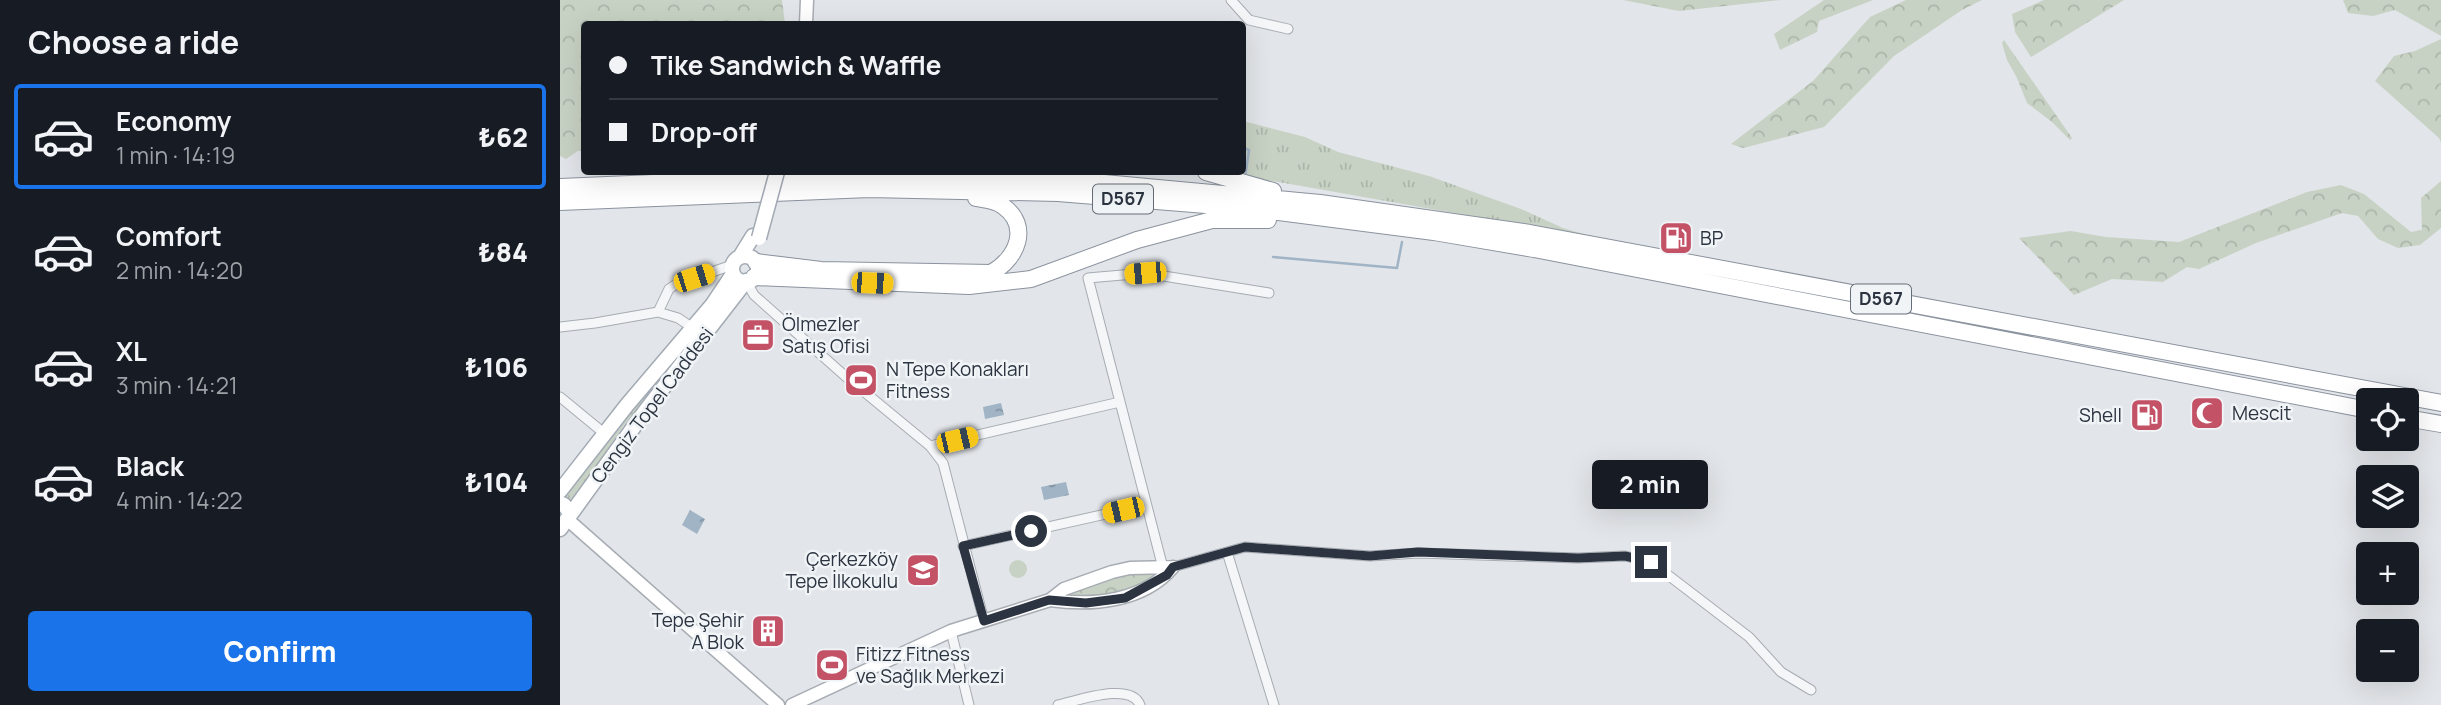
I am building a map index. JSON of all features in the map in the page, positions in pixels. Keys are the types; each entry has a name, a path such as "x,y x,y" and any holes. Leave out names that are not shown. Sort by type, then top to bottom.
{"highway":[{"path":"929,182 952,175"},
{"path":"1214,175 1318,211"},
{"name":"D567","path":"560,187 818,176 929,182 1104,183 1318,211 1530,233 2441,403"},
{"path":"745,268 978,274 1003,267 1017,248 1019,237 1015,221 1005,207 929,182"},
{"name":"D567","path":"560,202 869,189 929,182"},
{"path":"745,268 969,286 1031,279 1137,240 1212,220 1318,211"},
{"name":"D567","path":"1318,211 1534,248 2356,408"},
{"path":"2419,420 2441,424"}],"main road":[{"path":"756,237 771,175"},
{"path":"560,491 745,268 777,175"},
{"name":"Cengiz Topel Caddesi","path":"564,521 646,410 745,268"},
{"path":"560,503 564,505 564,521"}],"street":[{"path":"807,0 807,21"},
{"path":"1231,0 1249,20 1288,29"},
{"path":"658,312 669,289 675,285 745,268 754,295 845,376 930,446 943,463 984,621"},
{"path":"1049,600 1086,603 1125,598 1167,575 1168,568 1146,505 1088,278 1145,273 1269,293"},
{"path":"560,327 658,312 678,318 693,328"},
{"path":"560,397 605,434"},
{"path":"930,446 1120,402"},
{"path":"963,546 1146,505"},
{"path":"564,521 778,705"},
{"path":"792,705 951,631 1049,600 1064,590 1112,572 1130,568 1168,568 1245,547 1370,556 1418,552 1578,558 1625,556 1651,562 1749,637 1781,672 1811,690"},
{"path":"1227,552 1274,705"},
{"path":"951,631 969,705"},
{"path":"1058,705 1118,693 1134,696 1140,705"}],"green space":[{"path":"560,0 782,0 785,21 581,21 581,151 566,159 560,156"},
{"path":"1623,0 1781,0 1679,11"},
{"path":"1824,0 1873,0 1819,21 1817,32 1780,50 1774,34"},
{"path":"1906,0 1982,0 1962,10 1894,56 1824,127 1743,148 1731,144 1813,81 1870,17"},
{"path":"2044,0 2124,0 2031,57 2015,32 2012,14"},
{"path":"2343,0 2441,0 2441,36 2395,10 2373,16 2348,13"},
{"path":"2441,39 2441,143 2439,138 2375,81 2394,56 2415,51"},
{"path":"2004,40 2072,138 2070,140 2027,103 2007,60 2002,43"},
{"path":"1246,122 1305,137 1338,152 1429,176 1587,235 1239,175 1246,175"},
{"path":"2441,181 2441,228 2420,245 2398,248 2378,239 2358,216 2342,213 2256,243 2199,269 2187,267 2163,282 2112,279 2074,295 2019,238 2071,231 2106,237 2179,242 2307,192 2341,185 2364,194 2411,232 2422,230 2421,198"},
{"path":"711,317 622,428 571,504 562,498 601,445"},
{"path":"1014,560 1022,560 1027,569 1025,576 1014,578 1009,573 1009,565"},
{"path":"1167,571 1121,596 1062,600 1061,594 1118,572"}],"water":[{"path":"1001,403 1004,415 985,419 983,407"},
{"path":"1066,482 1069,495 1044,500 1041,487"},
{"path":"690,510 705,519 697,534 682,525"}],"waterway":[{"path":"1246,149 1249,150 1246,171"},
{"path":"1273,257 1397,268 1402,242"}],"place":[{"name":"BP","path":"1676,238"},
{"name":"Ölmezler Satış Ofisi","path":"758,335"},
{"name":"N Tepe Konakları Fitness","path":"861,380"},
{"name":"Mescit","path":"2207,413"},
{"name":"Shell","path":"2147,415"},
{"name":"Çerkezköy Tepe İlkokulu","path":"923,570"},
{"name":"Tepe Şehir A Blok","path":"768,631"},
{"name":"Fitizz Fitness ve Sağlık Merkezi","path":"832,665"}],"route":[{"path":"1031,531 963,546 984,621 1049,600 1086,603 1125,598 1167,575 1173,567 1245,547 1370,556 1418,552 1578,558 1625,556 1651,562"}]}
